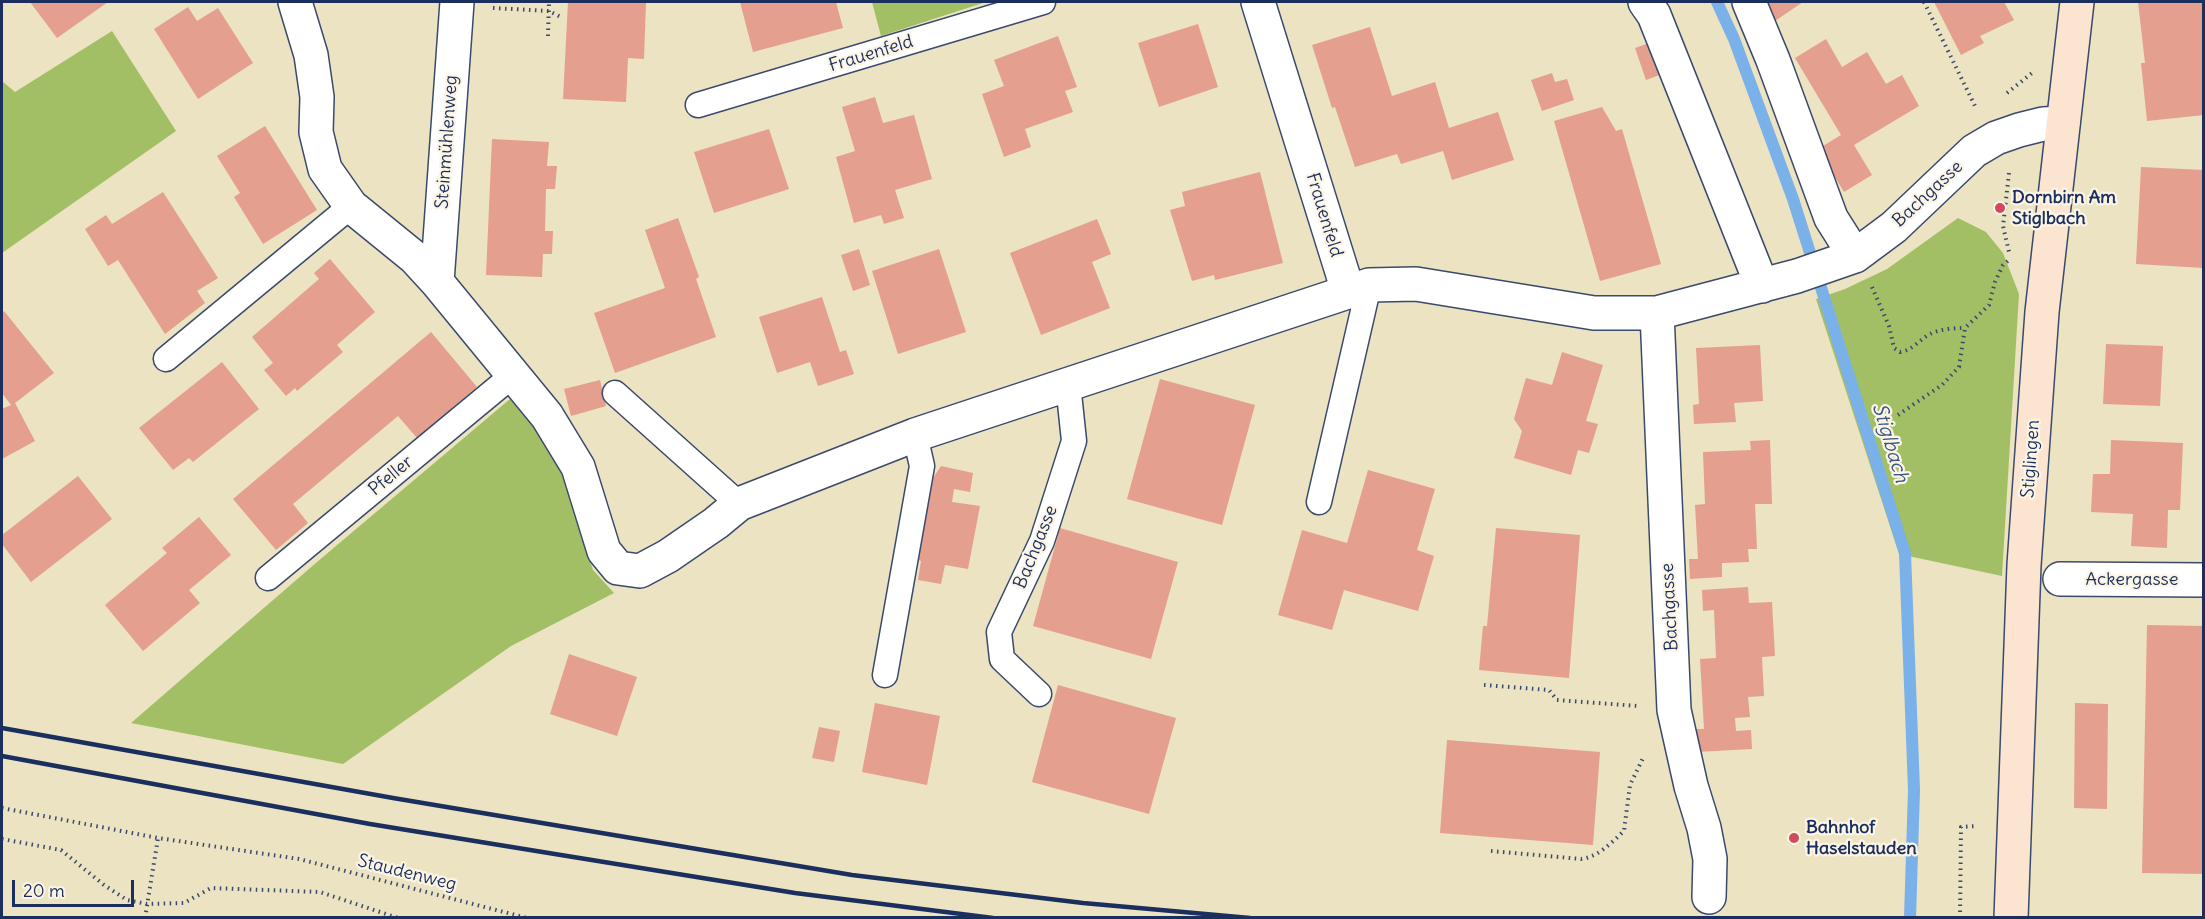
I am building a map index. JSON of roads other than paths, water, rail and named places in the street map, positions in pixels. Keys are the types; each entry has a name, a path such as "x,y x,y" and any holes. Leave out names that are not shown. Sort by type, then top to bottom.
{"main road":[{"name":"Stiglingen","path":"2011,918 2024,565 2042,312 2077,2"}],"street":[{"path":"295,2 311,55 318,98 316,132 325,169 351,206 415,258 437,282 513,375"},
{"name":"Frauenfeld","path":"1258,2 1358,288"},
{"path":"1645,2 1654,15 1762,286"},
{"path":"1749,2 1832,218 1844,259"},
{"name":"Steinmühlenweg","path":"437,282 457,82 456,4"},
{"name":"Bachgasse","path":"513,375 547,416 578,467 604,551 618,568 640,571 668,556 739,504 915,435 1358,288 1416,284 1594,313 1657,313 1797,276 1844,259 1894,226 1974,151 1996,138 2043,123 2063,123"},
{"name":"Bachgasse","path":"1657,313 1676,720 1704,828 1717,860 1709,897"},
{"name":"Ackergasse","path":"2060,579 2204,580"}],"lane":[{"name":"Frauenfeld","path":"698,105 1043,2"},
{"path":"166,359 351,206"},
{"path":"1319,502 1358,288"},
{"name":"Pfeller","path":"268,578 513,375"},
{"name":"Bachgasse","path":"1039,694 1002,659 999,632 1042,541 1074,441 1068,384"},
{"path":"615,393 739,504"},
{"path":"885,675 922,466 915,435"}],"waterway":[{"name":"Stiglbach","path":"1717,2 1734,39 1793,199 1905,553 1914,790 1910,918"}],"railway":[{"path":"2,728 393,798 852,875 1083,903 1250,918"},
{"path":"2,756 370,824 795,893 993,918"}],"place":[{"name":"Dornbirn Am Stiglbach","path":"2000,208"},
{"name":"Bahnhof Haselstauden","path":"1794,838"}]}
